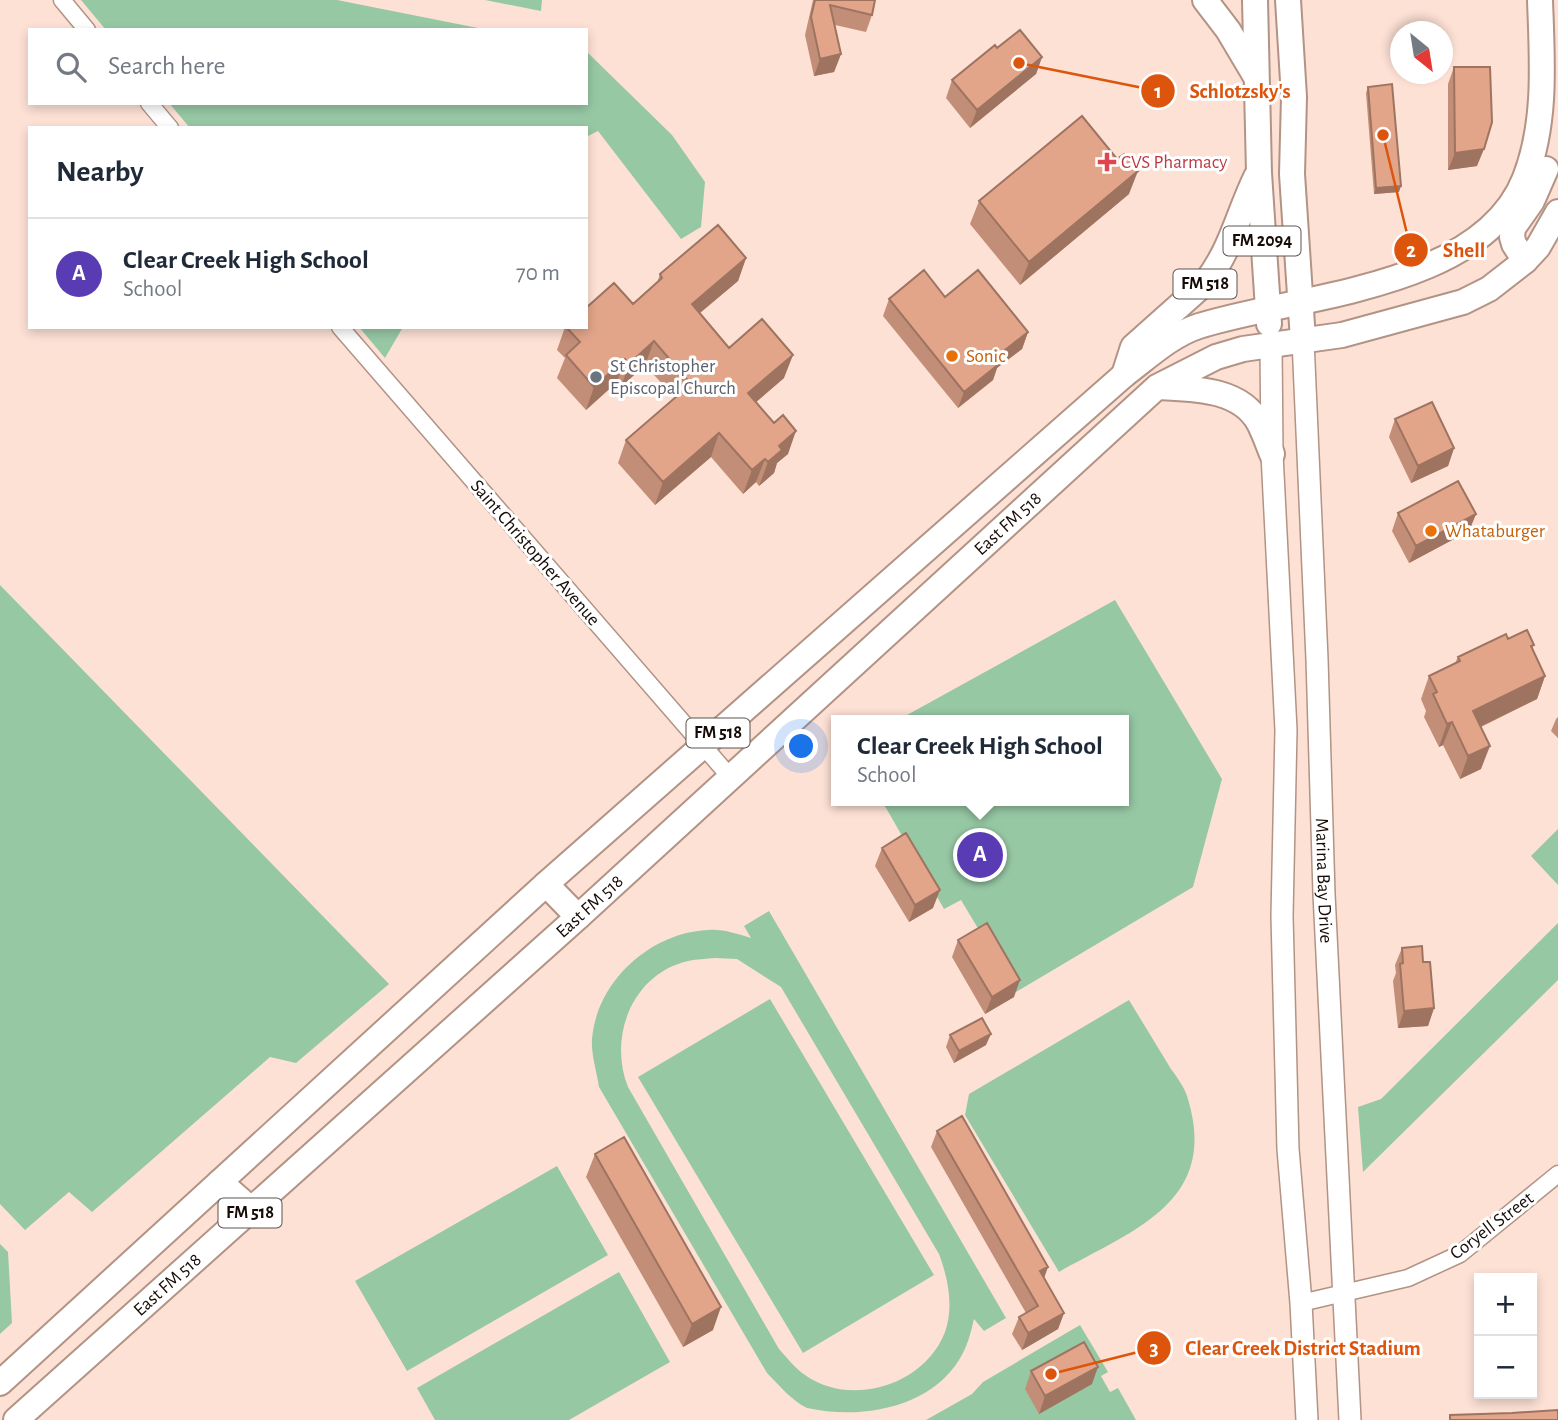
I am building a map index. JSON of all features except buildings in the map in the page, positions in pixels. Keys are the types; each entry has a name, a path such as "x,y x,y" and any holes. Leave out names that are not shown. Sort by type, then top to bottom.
{"main road":[{"path":"1205,0 1228,30 1258,81"},
{"name":"FM 518","path":"1124,375 1133,347 1213,273 1232,242 1246,198 1259,173 1255,0"},
{"path":"1288,0 1294,97 1292,174 1303,340 1342,335 1450,307 1489,289 1525,261 1538,247 1558,212"},
{"path":"1525,261 1512,237 1513,228 1536,192 1549,156 1541,109 1540,0"},
{"name":"East FM 518","path":"1,1383 546,884 1124,375 1174,338 1197,327 1267,308 1342,293 1425,268 1462,250 1486,232 1508,208 1524,180 1532,157 1541,109"},
{"name":"FM 2094","path":"1259,173 1271,344"},
{"name":"FM 518","path":"1157,387 1216,356 1303,340"},
{"name":"Marina Bay Drive","path":"1303,340 1324,894 1350,1420"},
{"name":"Marina Bay Drive","path":"1271,344 1272,454 1286,730 1282,916 1288,1149 1301,1303 1307,1420"},
{"path":"1157,387 1222,394 1240,402 1258,421 1272,454"},
{"name":"East FM 518","path":"20,1417 731,778 1157,387"},
{"path":"546,884 578,916"},
{"path":"220,1182 252,1210"},
{"path":"1,1383 20,1417"}],"street":[{"path":"62,0 85,28"},
{"path":"151,105 168,126"},
{"name":"Saint Christopher Avenue","path":"342,329 731,778"},
{"name":"Coryell Street","path":"1301,1303 1408,1278 1460,1254 1558,1174"}],"green space":[{"path":"81,0 337,0 478,28 104,28"},
{"path":"485,0 542,0 541,11"},
{"path":"588,53 672,135 705,182 701,227 681,239 598,131 588,136 588,126 188,126 171,105 588,105"},
{"path":"361,329 402,329 385,358"},
{"path":"0,585 389,984 296,1063 270,1057 92,1212 69,1192 25,1230 0,1204"},
{"path":"1115,600 1222,779 1193,887 1016,992 961,900 944,909 885,806 1129,806 1129,715 907,715"},
{"path":"1558,829 1558,885 1531,856"},
{"path":"769,911 1006,1318 984,1331 974,1319 964,1350 946,1376 912,1399 892,1406 849,1412 807,1408 791,1397 767,1373 599,1087 592,1039 604,998 616,980 648,950 667,940 688,933 714,930 751,938 744,926","holes":["737,959 781,987 939,1254 949,1303 945,1332 935,1350 921,1366 904,1378 885,1386 843,1390 823,1385 802,1373 779,1349 628,1087 621,1048 623,1029 639,993 652,979 669,968 688,961"]},
{"path":"1558,923 1558,980 1363,1172 1358,1107 1381,1099"},
{"path":"770,999 934,1275 803,1353 638,1077"},
{"path":"1129,1000 1186,1093 1194,1132 1192,1162 1181,1187 1163,1208 1115,1242 1059,1272 965,1115 969,1094"},
{"path":"557,1166 608,1255 407,1371 355,1281"},
{"path":"0,1244 8,1252 12,1323 0,1334"},
{"path":"619,1272 670,1362 569,1420 435,1420 417,1388"},
{"path":"1080,1325 1108,1372 1101,1376 1110,1392 1118,1388 1136,1420 926,1420 972,1394 983,1382"}],"place":[{"name":"Schlotzsky's","path":"1019,63"},
{"name":"Shell","path":"1383,135"},
{"name":"CVS Pharmacy","path":"1107,162"},
{"name":"Sonic","path":"952,356"},
{"name":"St Christopher Episcopal Church","path":"596,377"},
{"name":"Whataburger","path":"1431,531"},
{"name":"Clear Creek High School","path":"980,855"},
{"name":"Clear Creek District Stadium","path":"1051,1374"}]}
